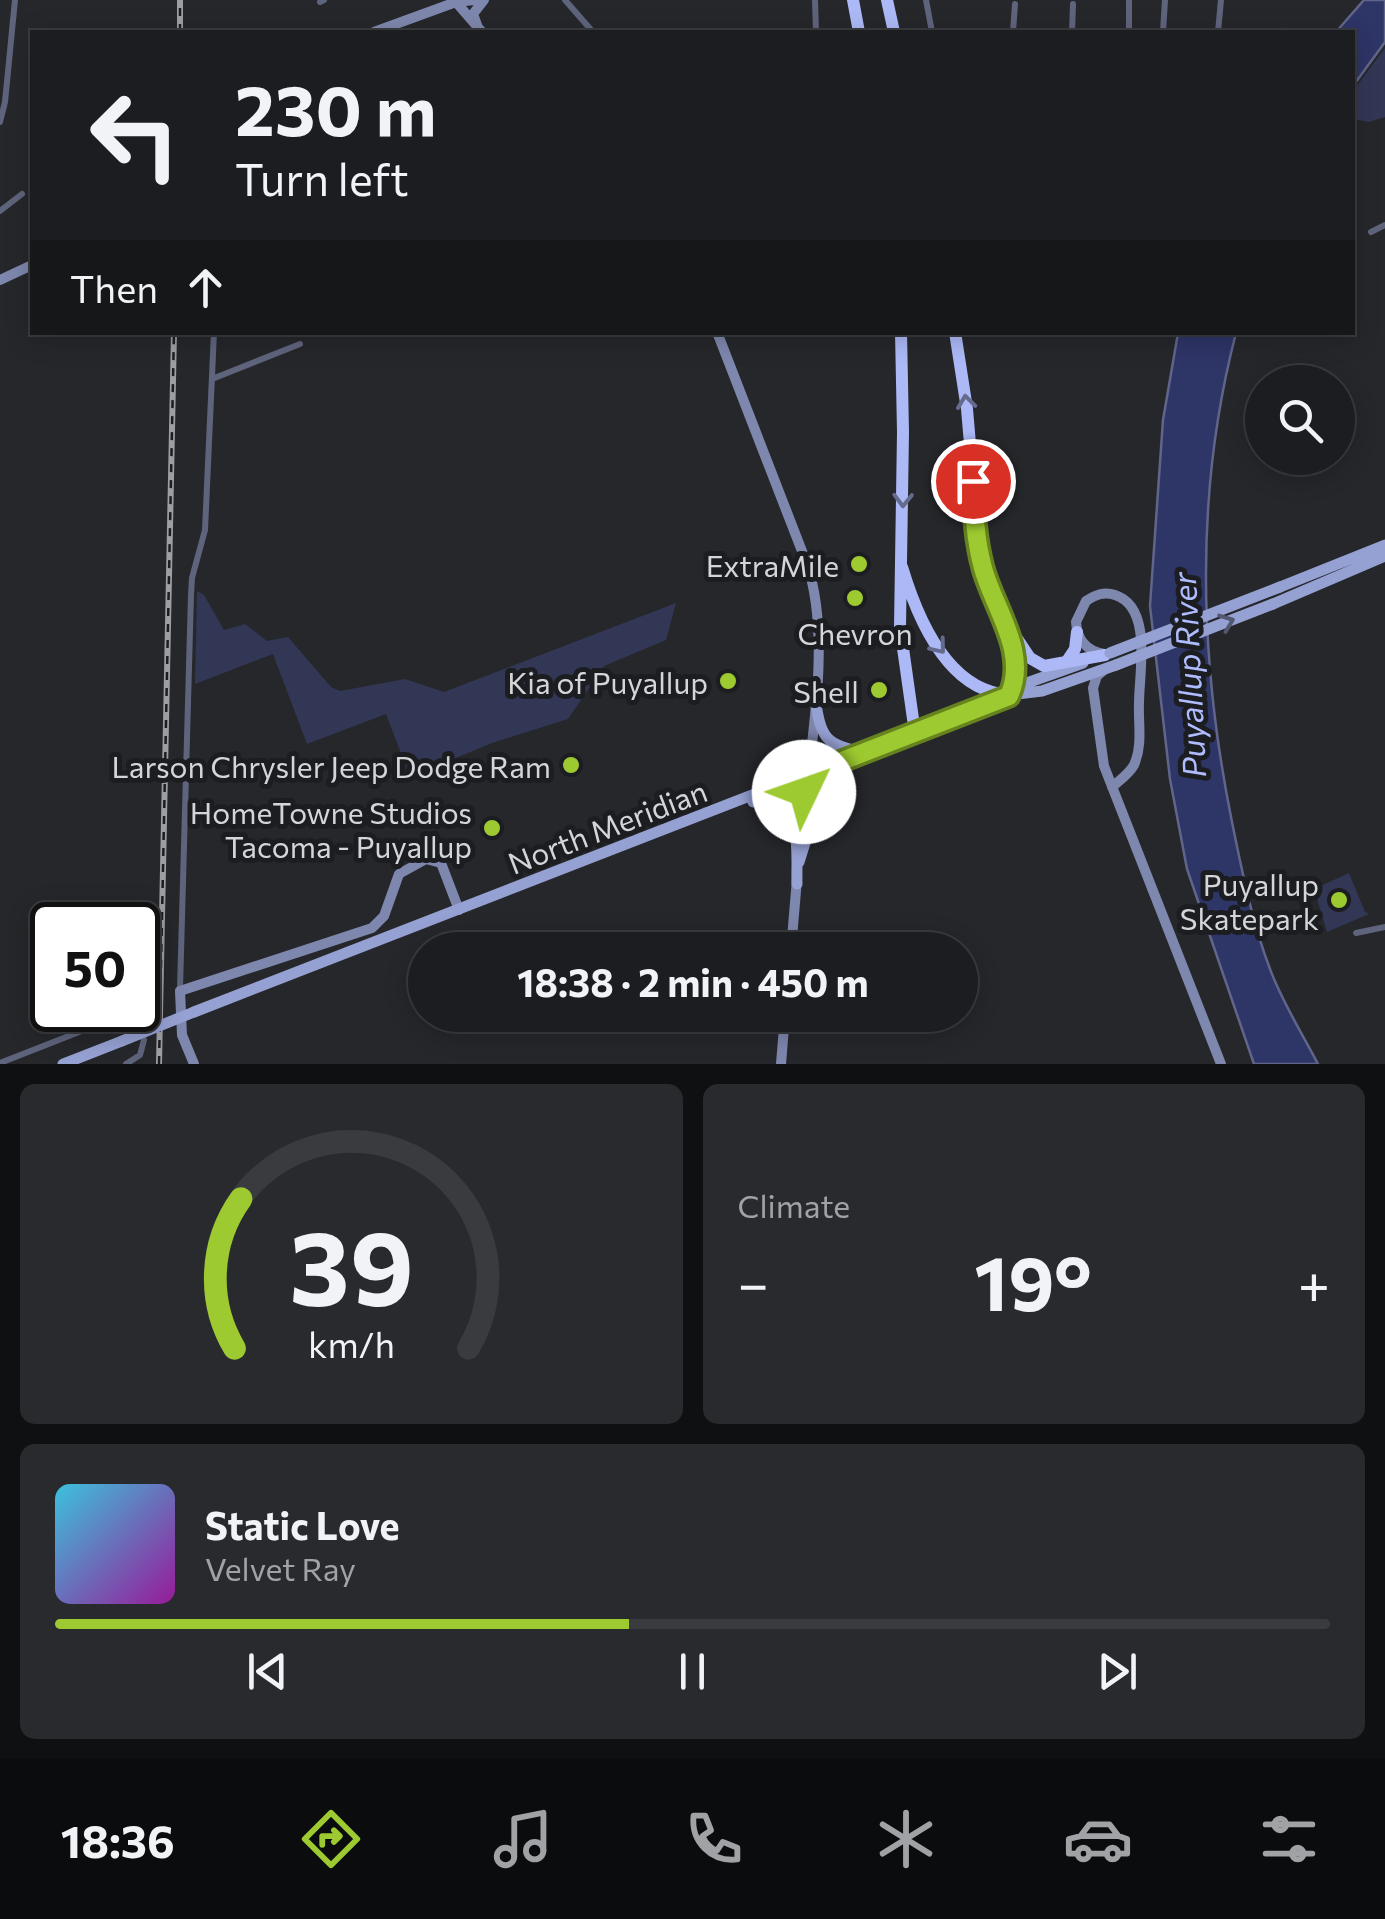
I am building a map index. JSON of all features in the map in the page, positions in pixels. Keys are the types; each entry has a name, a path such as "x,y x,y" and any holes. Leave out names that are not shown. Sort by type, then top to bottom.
{"highway":[{"path":"853,0 859,30"},
{"path":"889,0 894,30"},
{"path":"900,335 900,627 915,733"},
{"path":"902,567 914,605 930,637 944,654 969,679 1009,696 1016,666 978,548 967,409 955,335"},
{"path":"996,601 1030,658 1044,666 1110,660"},
{"path":"1064,663 1075,650 1077,632"}],"main road":[{"name":"North Meridian","path":"62,1064 1009,696 1066,682 1385,545"},
{"name":"North Meridian","path":"1009,696 1024,684 1110,660 1273,604 1385,556"},
{"path":"815,699 820,729 829,742 868,752"},
{"path":"799,862 820,796 836,776 868,752"},
{"path":"734,804 773,801 790,814 796,836 797,884"}],"street":[{"path":"0,122 15,0"},
{"path":"379,30 455,1 474,0"},
{"path":"481,30 474,14 484,0"},
{"path":"565,0 591,30"},
{"path":"815,0 816,30"},
{"path":"926,0 932,30"},
{"path":"1129,30 1130,0"},
{"path":"1162,30 1165,0"},
{"path":"1218,30 1221,0"},
{"path":"455,1 480,30"},
{"path":"1014,30 1015,4"},
{"path":"1072,30 1073,4"},
{"path":"0,211 22,194"},
{"path":"1371,232 1385,225"},
{"path":"0,280 30,266"},
{"path":"194,1064 182,1035 180,990 192,578 205,530 214,335"},
{"path":"718,335 812,579 820,642 793,932"},
{"path":"212,380 300,344"},
{"path":"1112,787 1133,767 1139,748 1142,638 1128,603 1107,593 1082,604 1076,618 1077,632 1087,647 1110,660 1094,681 1101,750 1112,787 1221,1064"},
{"path":"1066,682 1086,688 1095,706"},
{"path":"180,990 372,928 384,916 399,874 426,859 440,863 460,910"},
{"path":"1356,933 1385,927"},
{"path":"0,1063 125,1014 136,1018 144,1040 140,1055 126,1064"},
{"path":"781,1064 784,1032"}],"shaded area":[{"path":"1385,48 1385,117 1369,122 1355,119 1355,88"},
{"path":"197,591 204,595 224,630 245,624 267,641 288,637 331,687 340,691 405,679 444,692 676,603 666,640 604,666 568,719 492,743 410,777 386,714 307,744 273,654 195,684"},
{"name":"Puyallup Skatepark","path":"1349,873 1369,914 1327,932 1314,889"}],"water":[{"path":"1364,0 1385,0 1385,42 1355,83 1355,30 1338,30"},
{"name":"Puyallup River","path":"1178,335 1236,335 1222,394 1208,515 1206,577 1213,699 1232,822 1258,933 1280,993 1318,1064 1254,1064 1187,869 1170,779 1150,606 1163,420"}],"railway":[{"path":"180,0 180,30"},
{"path":"159,1064 174,335"}],"place":[{"name":"ExtraMile","path":"859,564"},
{"name":"Chevron","path":"855,598"},
{"name":"Kia of Puyallup","path":"728,681"},
{"name":"Shell","path":"879,690"},
{"name":"Larson Chrysler Jeep Dodge Ram","path":"571,765"},
{"name":"HomeTowne Studios Tacoma - Puyallup","path":"492,828"},
{"name":"Puyallup Skatepark","path":"1339,900"}],"route":[{"path":"804,792 806,775 1009,696 1015,683 1014,652 978,548 973,481"}]}
